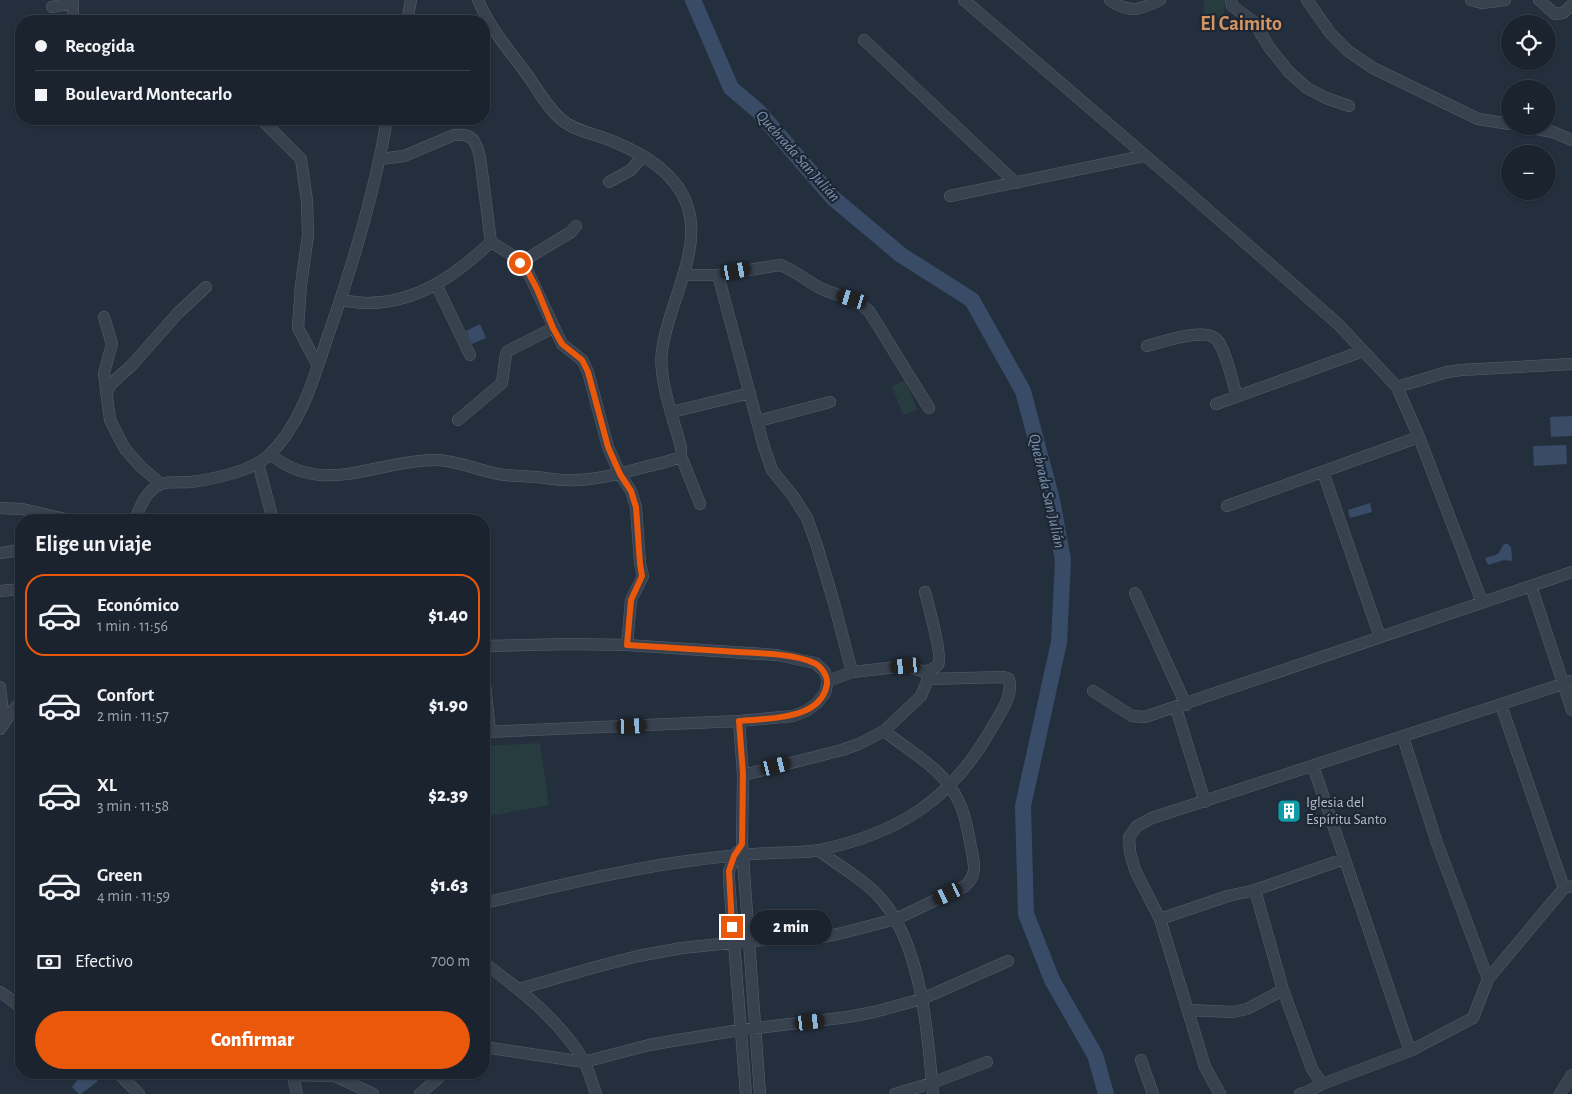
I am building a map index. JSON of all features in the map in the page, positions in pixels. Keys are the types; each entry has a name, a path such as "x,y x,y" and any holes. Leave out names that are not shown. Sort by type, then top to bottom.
{"street":[{"path":"408,15 411,0"},
{"path":"478,0 484,15"},
{"path":"964,0 980,5 1144,156 1338,324 1397,387 1482,602"},
{"path":"1110,0 1120,8 1132,10 1146,7 1160,0"},
{"path":"1231,0 1232,6 1254,22 1269,47 1289,72 1307,88 1326,98 1349,106"},
{"path":"1307,0 1332,34 1348,50 1373,68 1420,89 1478,119 1501,123"},
{"path":"1471,0 1482,4 1505,0"},
{"path":"1539,0 1555,14 1563,13 1572,5"},
{"path":"52,7 73,3 73,15"},
{"path":"490,24 547,104 562,121 578,130 626,146 643,156 668,176 680,191 688,208 692,226 691,243 661,353 662,372 681,447 681,456 700,504"},
{"path":"864,40 1016,183"},
{"path":"267,125 301,159 307,202 308,235 301,286 298,328 318,366"},
{"path":"137,514 142,502 152,490 161,484 192,482 228,474 258,464 270,454 293,424 305,401 318,366 365,222 386,125"},
{"path":"1556,133 1572,140"},
{"path":"380,159 404,156 454,135 463,134 470,136 476,143 480,157 491,242"},
{"path":"609,182 631,170 643,156"},
{"path":"950,196 1144,156"},
{"path":"520,263 570,232 576,226"},
{"path":"340,300 367,303 398,300 418,294 449,278 468,264 491,242"},
{"path":"491,242 512,255 527,270 562,344 582,360 588,372 604,433 620,474 631,491 636,507 642,576 631,600 627,645"},
{"path":"683,275 718,274 780,265 787,267 818,287 861,304 869,312 929,408"},
{"path":"718,274 764,447 772,470 793,496 807,518 834,603 852,672"},
{"path":"436,284 470,355"},
{"path":"106,393 112,383 132,365 178,313 206,287"},
{"path":"104,317 112,344 104,373 110,420 124,450 161,484"},
{"path":"458,420 502,383 508,351 553,328"},
{"path":"1147,346 1196,335 1207,334 1216,338 1222,348 1236,396"},
{"path":"1216,404 1363,351"},
{"path":"1397,387 1447,372 1461,370 1572,364"},
{"path":"672,412 750,393"},
{"path":"758,421 830,402"},
{"path":"1227,506 1418,437"},
{"path":"270,454 283,465 325,476 350,474 402,464 436,460 508,476 572,480 587,480 620,474 673,460 681,456"},
{"path":"258,464 271,514"},
{"path":"1323,472 1380,637"},
{"path":"0,508 22,509 44,514"},
{"path":"0,553 15,551"},
{"path":"1093,691 1132,716 1145,718 1572,572"},
{"path":"1531,586 1568,683 1572,710"},
{"path":"0,591 15,590"},
{"path":"743,774 842,750 859,744 884,731 921,696 927,676 939,663 938,646 925,592"},
{"path":"1135,593 1181,706 1205,802"},
{"path":"490,646 627,645 755,653 801,659 815,663 824,671 828,681 825,693 817,703 806,711 793,716 739,721 490,732"},
{"path":"490,902 618,873 740,852 818,850 888,829 928,806 950,786 983,743 1007,700 1011,684 1009,679 996,676 927,676 916,668 906,666 852,672 828,681"},
{"path":"1220,1094 1205,1067 1160,919 1135,870 1130,852 1129,837 1137,826 1152,818 1568,683"},
{"path":"0,687 2,726"},
{"path":"1300,1094 1410,1051 1473,1018 1488,979 1568,887 1501,705"},
{"path":"2,726 15,708"},
{"path":"739,721 743,774 740,852 749,941 760,1094"},
{"path":"519,989 638,956 682,948 749,941 824,937 896,919 965,886 972,880 974,869 966,823 960,803 940,774 884,731"},
{"path":"1403,737 1437,842 1488,979"},
{"path":"1313,766 1410,1051"},
{"path":"818,850 871,889 896,919 911,958 922,999 932,1089"},
{"path":"740,852 729,871 729,880 746,1094"},
{"path":"1160,919 1228,896 1255,890 1344,859"},
{"path":"1255,890 1283,990 1312,1069 1322,1084"},
{"path":"490,1048 584,1062 649,1044 740,1030 848,1017 922,999 1008,960"},
{"path":"490,967 519,989 563,1033 584,1062 596,1094"},
{"path":"1188,1010 1234,1012 1247,1009 1283,990"},
{"path":"0,992 15,1003"},
{"path":"1141,1060 1153,1094"},
{"path":"895,1094 932,1089 987,1062"},
{"path":"1560,1094 1572,1075"},
{"path":"124,1079 139,1094"},
{"path":"293,1079 297,1094"},
{"path":"347,1079 373,1094"},
{"path":"420,1094 437,1079"}],"green space":[{"path":"1204,0 1225,0 1224,20 1203,18"},
{"path":"906,380 917,410 903,415 892,386"},
{"path":"540,743 549,805 490,816 490,746"}],"water":[{"path":"480,324 486,338 472,344 466,331"},
{"path":"1572,416 1572,436 1551,437 1550,417"},
{"path":"1566,445 1567,464 1534,466 1533,446"},
{"path":"1370,503 1372,512 1350,518 1348,510"},
{"path":"1504,544 1508,544 1511,547 1511,561 1504,560 1488,565 1485,558 1498,554"},
{"path":"78,1079 96,1079 98,1081 81,1094 72,1087"}],"waterway":[{"name":"Quebrada San Julián","path":"693,0 731,88 758,111 833,198 901,255 972,300 1023,391 1052,500 1063,560 1059,642 1023,806 1026,914 1052,980 1095,1055 1106,1094"}],"place":[{"name":"Iglesia del Espíritu Santo","path":"1289,811"}],"district":[{"name":"El Caimito","path":"1241,24"}],"route":[{"path":"520,263 527,270 537,289 553,328 562,344 582,360 588,372 608,447 620,474 631,491 636,507 636,525 642,576 631,600 627,645 755,653 801,659 815,663 824,671 828,681 825,693 817,703 806,711 793,716 739,721 743,774 742,844 734,856 729,871 732,927"}]}
